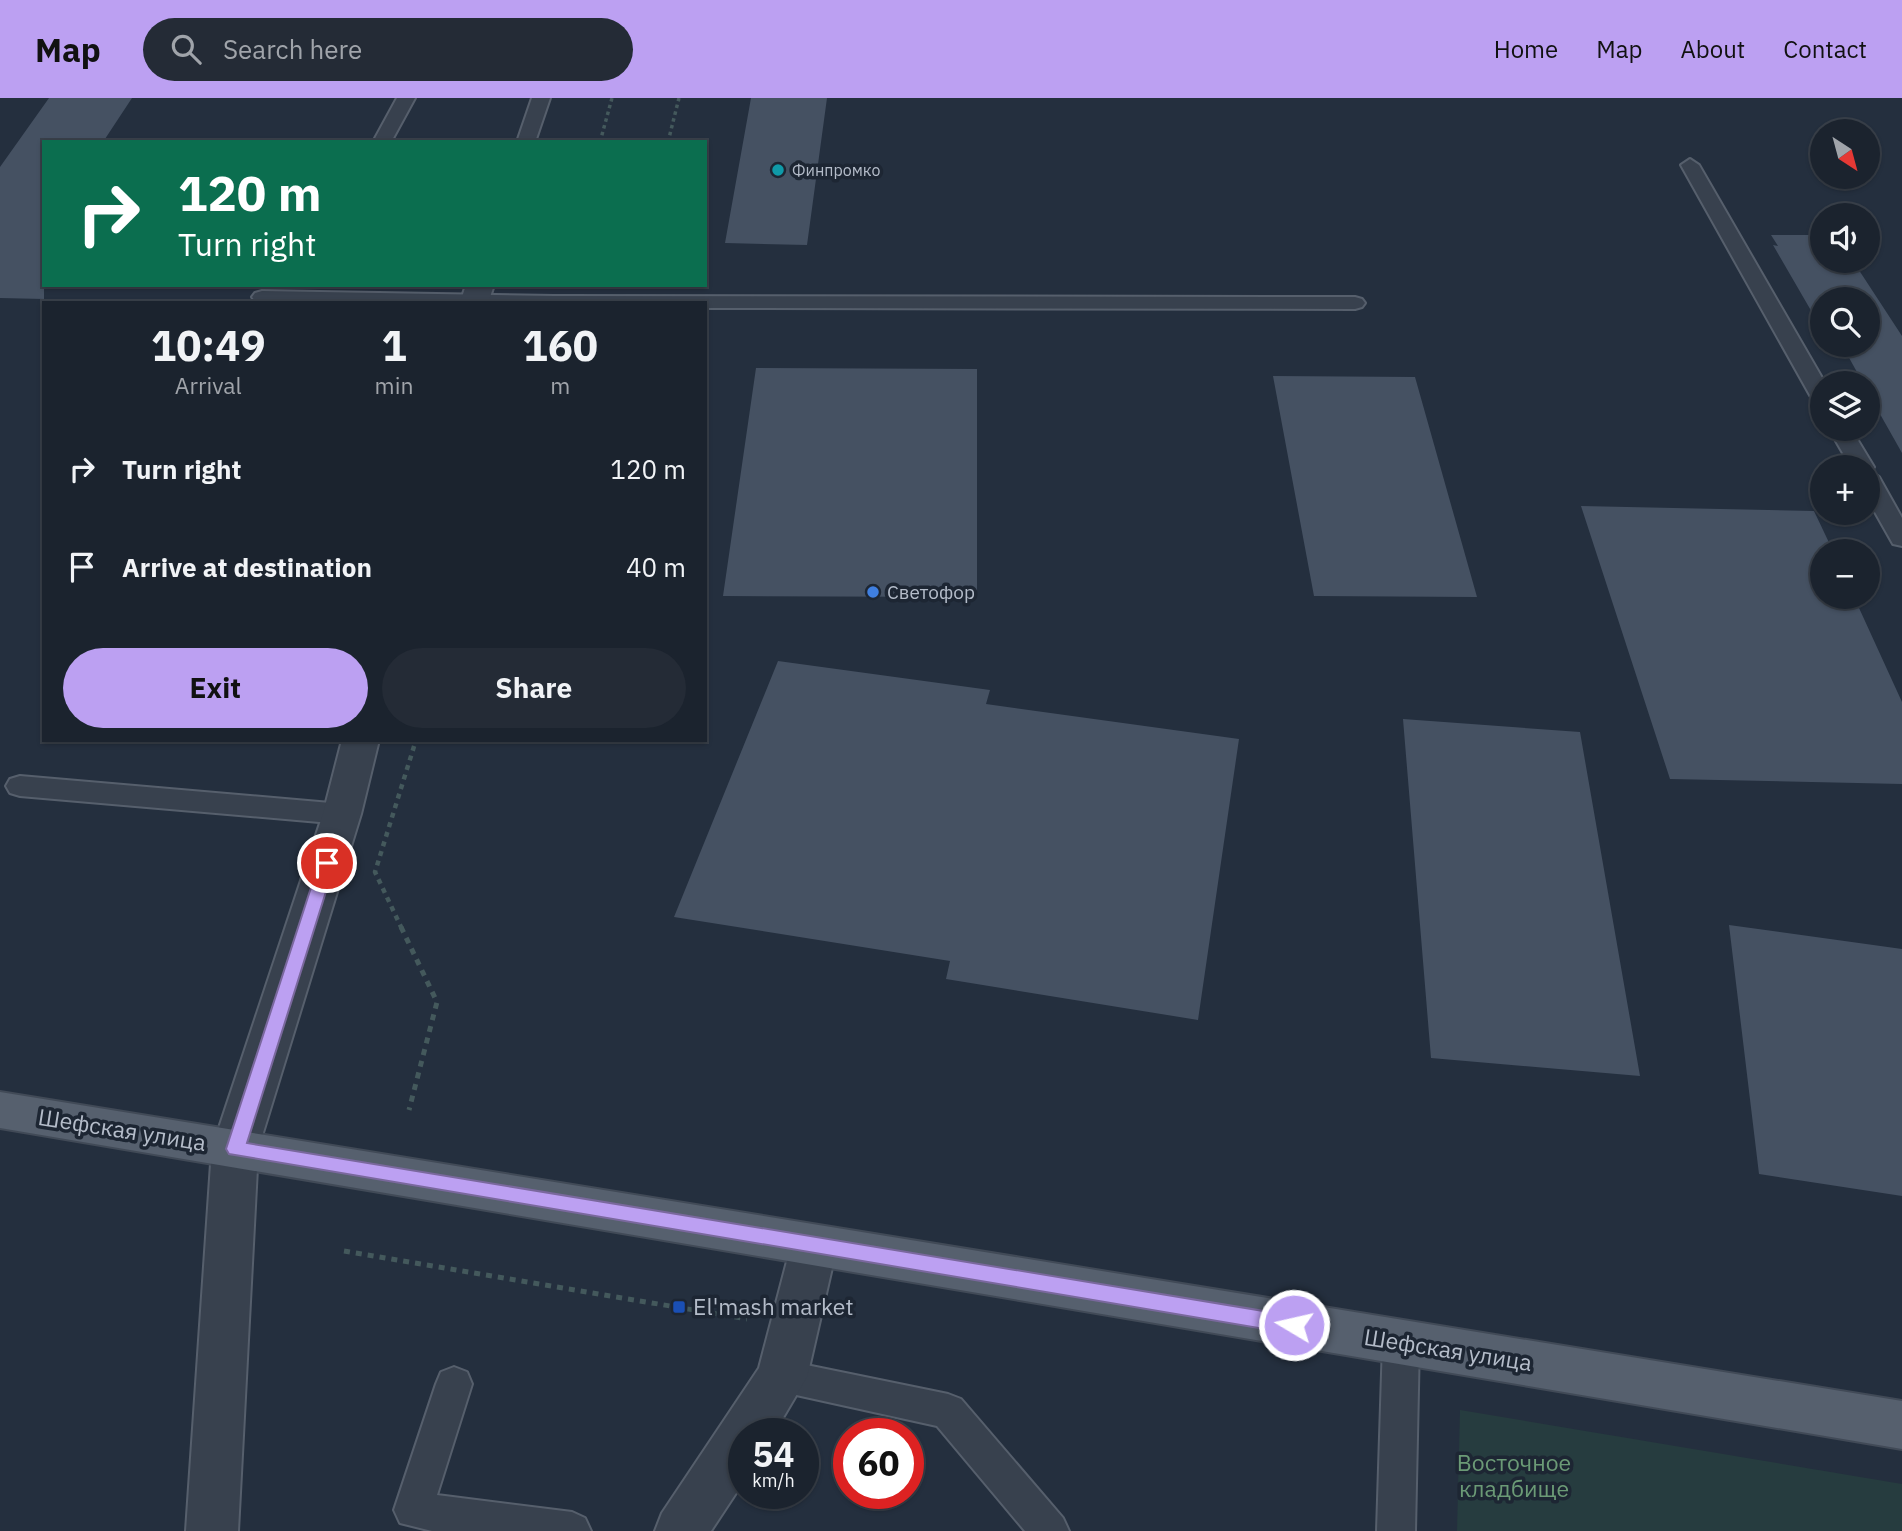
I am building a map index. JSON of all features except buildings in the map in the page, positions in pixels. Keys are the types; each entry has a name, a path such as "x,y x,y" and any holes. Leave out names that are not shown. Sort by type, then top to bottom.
{"main road":[{"name":"Шефская улица","path":"0,1110 1902,1424"}],"street":[{"path":"212,1531 235,1149 342,814 361,742"},
{"path":"756,1418 782,1377 814,1246"},
{"path":"681,1531 728,1460"}],"lane":[{"path":"383,140 406,98"},
{"path":"527,140 541,98"},
{"path":"1690,165 1810,376"},
{"path":"262,297 476,296 1355,303"},
{"path":"1880,500 1902,539"},
{"path":"20,786 342,814"},
{"path":"1396,1531 1401,1342"},
{"path":"782,1377 948,1411 1050,1531"},
{"path":"454,1384 413,1510 572,1531"}],"path":[{"path":"601,140 612,98"},
{"path":"669,140 680,98"},
{"path":"409,1110 437,1002 375,872 415,742"},
{"path":"344,1251 794,1327"}],"green space":[{"name":"Восточное кладбище","path":"1460,1410 1902,1484 1902,1531 1457,1531"}],"place":[{"name":"Финпромко","path":"778,170"},
{"name":"Светофор","path":"873,592"},
{"name":"El'mash market","path":"679,1307"}],"route":[{"path":"327,863 235,1149 1294,1325"}]}
